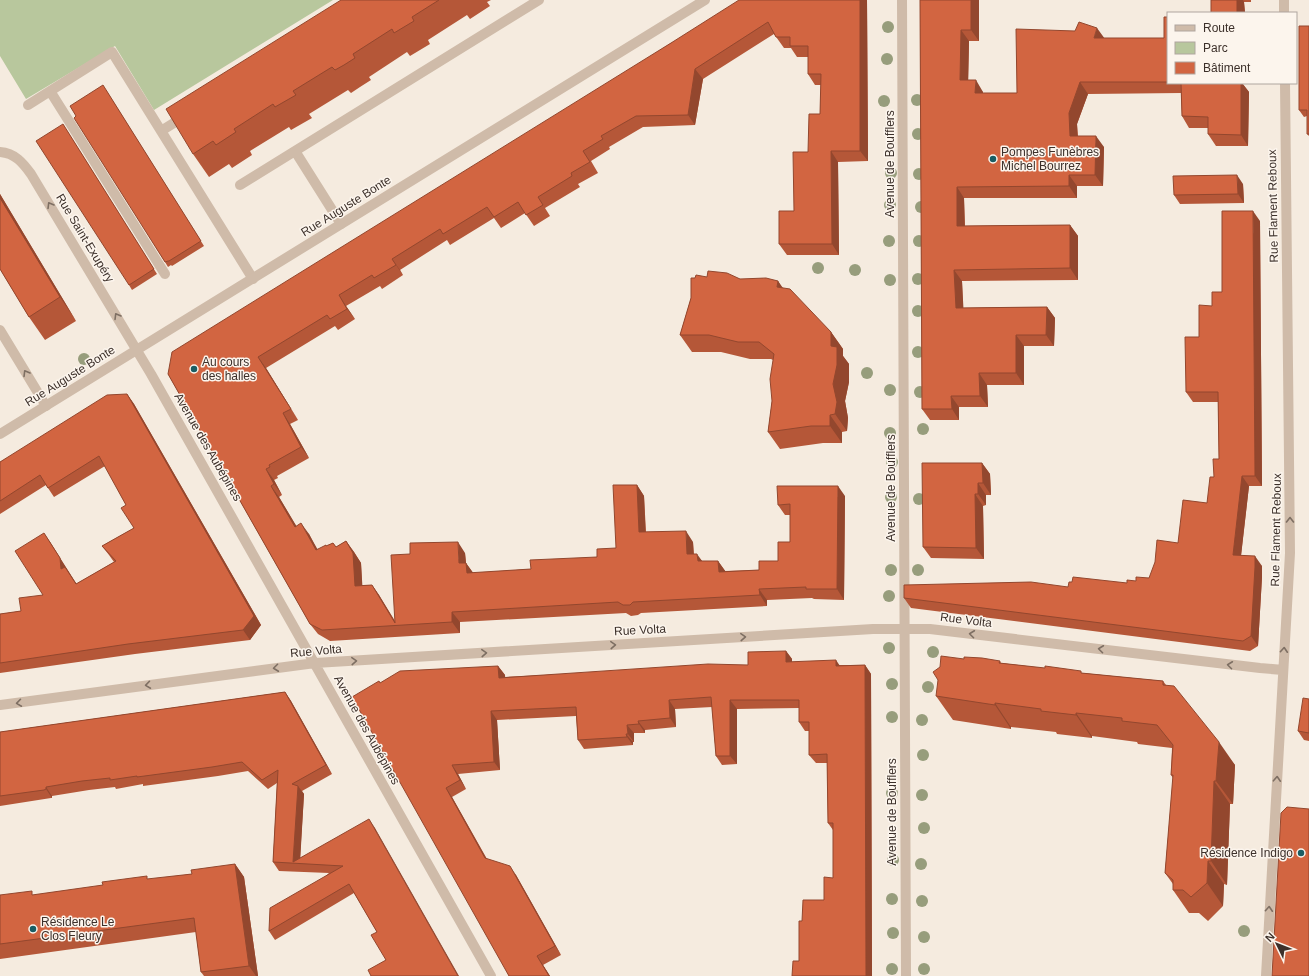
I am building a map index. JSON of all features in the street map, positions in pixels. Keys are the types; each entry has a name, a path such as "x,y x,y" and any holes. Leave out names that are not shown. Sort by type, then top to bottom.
{"street":[{"path":"240,185 539,0"},
{"name":"Rue Auguste Bonte","path":"0,434 705,0"},
{"name":"Avenue de Boufflers","path":"902,0 906,976"},
{"path":"1284,0 1284,12"},
{"path":"28,105 112,52 253,279"},
{"name":"Rue Flament Reboux","path":"1266,976 1282,670 1290,554 1285,84"},
{"path":"50,91 165,274"},
{"path":"161,131 195,110"},
{"name":"Rue Saint-Exupéry","path":"0,152 14,156 23,163 31,174 136,350"},
{"path":"295,152 341,224"},
{"path":"0,330 46,406"},
{"name":"Avenue des Aubépines","path":"136,350 315,663 491,976"},
{"name":"Rue Volta","path":"0,705 315,663 873,629 930,629 1245,667 1282,670"}],"green space":[{"path":"0,0 333,0 154,110 115,46 26,99 0,56"}],"building":[{"path":"341,0 439,0 412,17 414,21 394,33 392,29 353,54 355,58 344,65 335,70 332,67 293,91 296,95 275,107 273,104 234,129 236,132 216,145 213,141 193,154 166,109"},
{"path":"739,0 860,0 860,151 831,151 832,244 779,244 779,211 794,211 793,152 808,152 809,114 820,114 821,74 808,74 808,46 790,46 790,37 776,37 768,22 695,69 688,115 636,116 601,136 603,139 583,151 590,162 571,173 572,176 538,197 543,205 526,215 518,202 494,217 487,207 443,234 440,229 392,259 396,265 374,278 372,275 339,295 347,309 330,319 327,315 258,357 291,409 283,413 301,447 269,465 270,467 266,469 274,484 271,486 295,527 301,523 316,550 333,543 336,547 346,541 353,553 355,586 372,585 395,623 391,555 410,554 410,543 458,542 459,563 466,563 467,573 531,569 530,560 597,557 597,549 616,548 613,485 637,485 639,532 686,531 687,554 697,554 698,561 718,561 719,572 759,570 759,561 778,561 778,542 790,542 790,504 778,505 777,486 838,486 837,589 806,589 806,587 759,589 760,595 633,602 630,605 623,605 618,602 452,612 452,622 322,630 310,624 168,374 172,352"},
{"path":"920,0 971,0 971,30 961,30 960,80 976,80 975,93 1017,93 1016,29 1075,31 1079,22 1097,28 1094,38 1164,38 1164,17 1167,17 1167,82 1080,82 1069,113 1070,136 1096,136 1095,175 1069,175 1069,186 957,187 957,226 1070,225 1070,268 954,270 956,308 1047,307 1046,335 1016,335 1016,373 979,373 980,396 951,396 952,409 922,409"},
{"path":"1211,0 1237,0 1237,12 1211,12"},
{"path":"1299,26 1309,26 1309,134 1307,134 1307,110 1299,110"},
{"path":"1181,84 1241,84 1241,135 1208,134 1208,117 1182,116"},
{"path":"103,85 201,241 169,261 165,262 74,118 76,116 70,106"},
{"path":"63,124 154,269 129,285 36,141"},
{"path":"1237,175 1238,194 1174,195 1173,176"},
{"path":"0,198 60,297 29,317 0,269"},
{"path":"1222,211 1253,211 1255,476 1242,476 1233,555 1255,556 1251,636 1243,641 904,598 904,585 1031,582 1068,587 1069,582 1072,582 1073,577 1127,583 1127,580 1136,581 1136,577 1149,578 1155,562 1157,540 1178,543 1183,500 1207,503 1210,477 1214,477 1213,459 1219,459 1218,392 1186,392 1185,337 1199,337 1199,305 1212,306 1212,292 1222,292"},
{"path":"708,271 727,273 740,279 766,278 778,281 777,287 790,289 831,332 831,346 837,347 837,365 833,384 837,402 835,414 830,415 830,426 811,426 768,432 772,401 770,379 774,354 759,342 738,342 709,335 680,335 691,298 691,278 695,278 696,275 707,277"},
{"path":"127,394 254,616 243,630 128,644 0,663 0,614 21,611 19,598 43,595 15,551 44,533 60,558 61,569 65,567 76,584 116,561 102,546 134,528 121,508 126,505 99,456 48,488 40,475 0,501 0,462 107,395"},
{"path":"922,463 982,463 983,483 978,483 978,494 975,494 976,548 923,547"},
{"path":"786,651 786,662 836,660 836,666 865,665 866,976 792,976 793,961 799,961 799,921 802,921 803,900 824,900 824,877 833,878 833,823 828,823 827,754 809,755 809,722 799,722 799,700 730,700 730,756 716,756 711,697 669,700 670,718 638,721 639,724 627,725 627,737 578,740 576,707 491,711 494,762 452,765 460,780 446,788 485,858 510,866 555,946 537,956 549,976 509,976 352,697 379,681 380,683 400,671 498,666 499,678 708,664 748,665 748,652"},
{"path":"941,656 964,659 964,657 982,658 1000,661 999,663 1045,668 1045,666 1081,671 1081,673 1163,681 1163,685 1174,686 1219,742 1216,781 1214,781 1211,861 1208,861 1207,883 1191,897 1183,890 1173,890 1173,880 1165,873 1173,775 1171,775 1173,745 1157,725 1122,721 1122,718 1041,711 1041,709 995,703 995,705 936,696 938,680 933,672 940,667"},
{"path":"285,692 326,765 292,784 298,786 293,862 369,819 458,976 371,976 368,970 386,960 371,935 377,932 349,884 269,931 270,908 343,866 273,862 278,770 262,780 242,762 137,777 82,781 46,787 44,790 0,796 0,732"},
{"path":"1303,698 1309,699 1309,733 1298,731"},
{"path":"1287,807 1309,809 1309,976 1272,976 1281,813"},
{"path":"235,864 249,966 201,972 194,918 0,944 0,895 32,891 32,895 103,885 102,882 147,876 147,879 192,874 191,870"}],"place":[{"name":"Pompes Funèbres Michel Bourrez","path":"993,159"},
{"name":"Au cours des halles","path":"194,369"},
{"name":"Résidence Indigo","path":"1301,853"},
{"name":"Résidence Le Clos Fleury","path":"33,929"}]}
